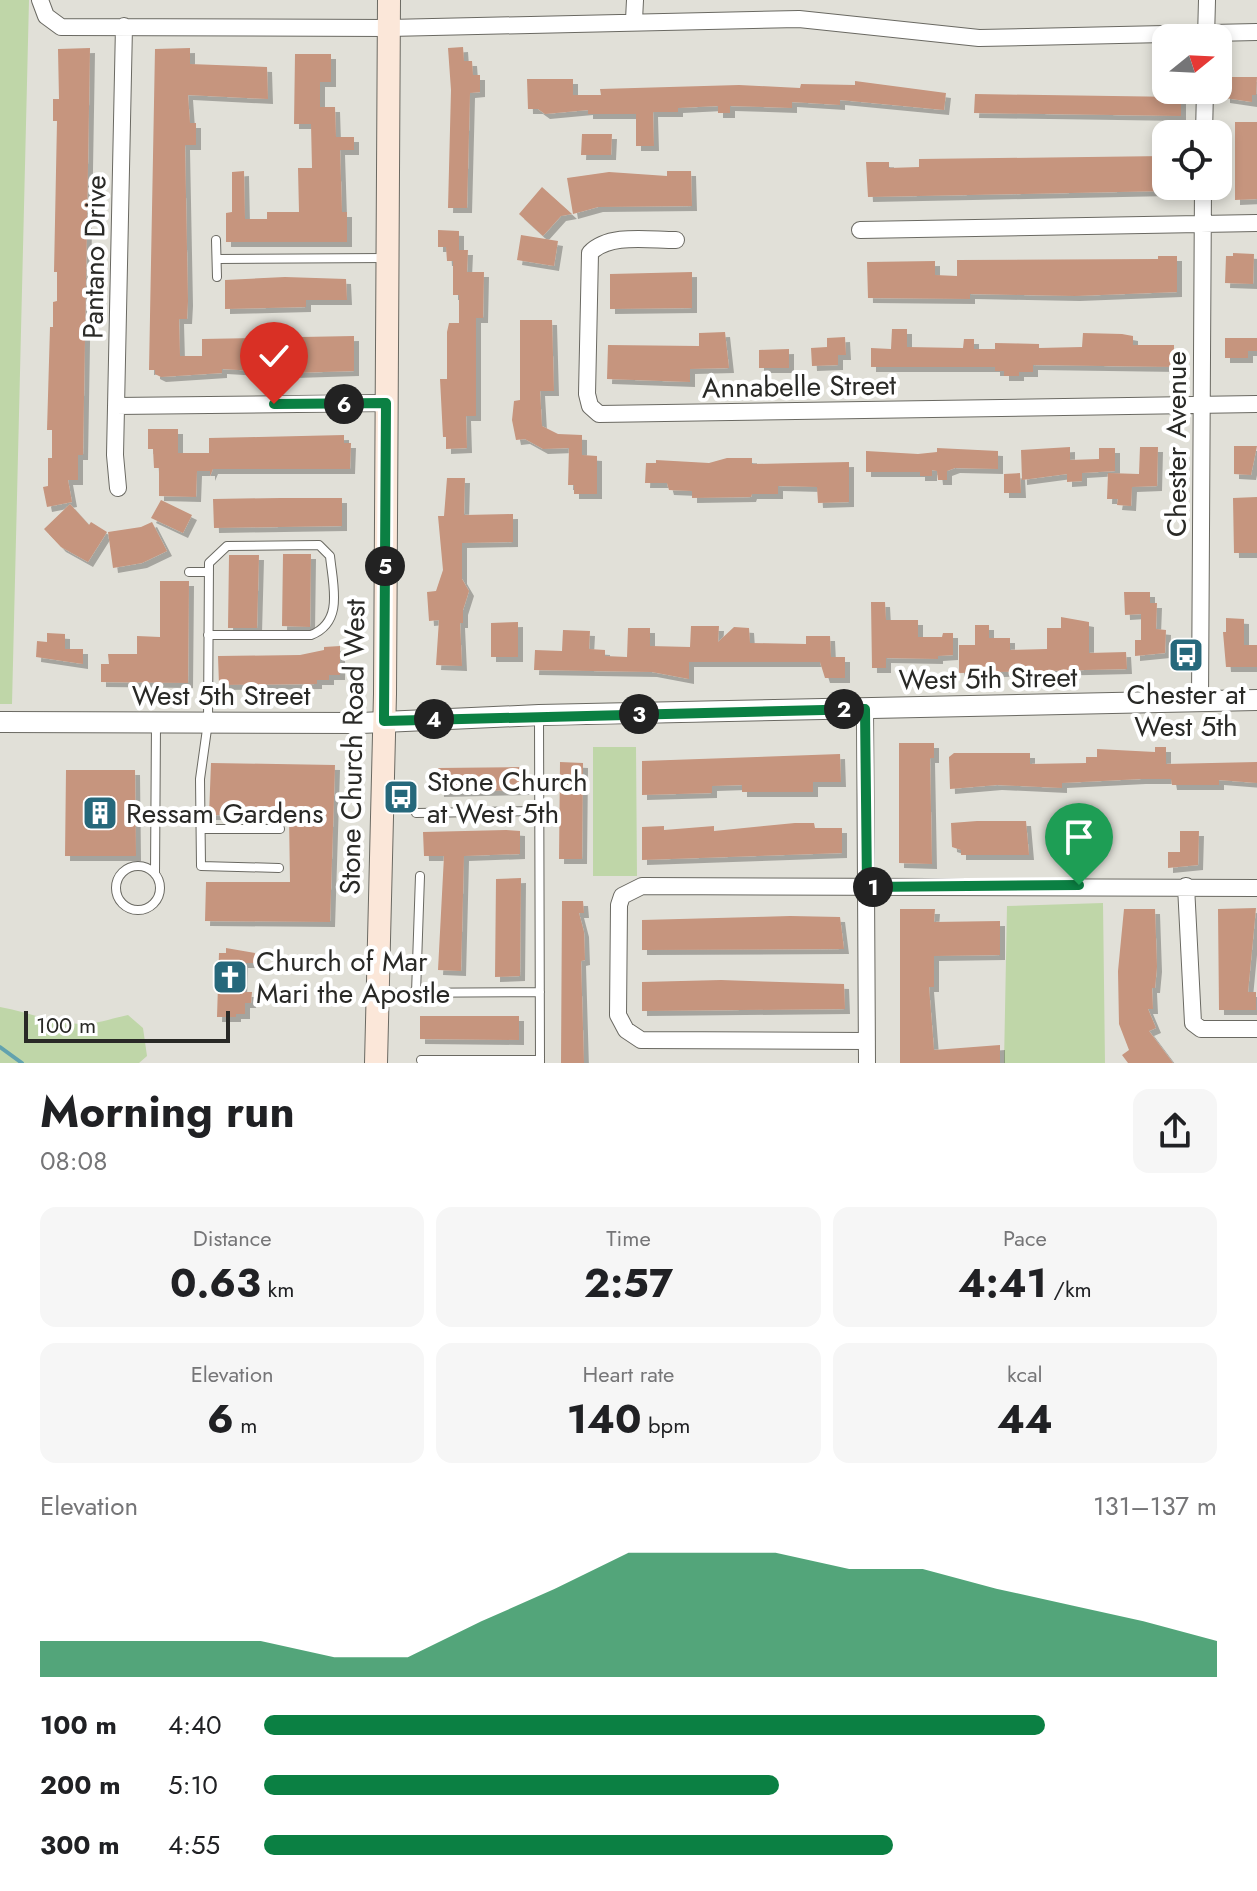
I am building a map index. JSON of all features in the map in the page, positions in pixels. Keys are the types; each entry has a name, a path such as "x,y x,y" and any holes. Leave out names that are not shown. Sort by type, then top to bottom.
{"main road":[{"name":"Stone Church Road West","path":"376,1063 384,721 389,0"}],"street":[{"path":"40,0 46,16 61,27 389,28 634,20 799,19 992,38 1152,37"},
{"path":"634,20 635,0"},
{"path":"1206,24 1207,0"},
{"name":"Pantano Drive","path":"118,488 116,406 124,26"},
{"path":"1232,34 1257,32"},
{"name":"Chester Avenue","path":"1200,702 1203,200"},
{"path":"860,230 1257,223"},
{"name":"Annabelle Street","path":"676,240 610,241 596,245 590,253 587,394 590,406 599,414 1257,404"},
{"path":"116,406 386,403"},
{"name":"West 5th Street","path":"0,722 384,721 1257,700"},
{"path":"865,709 867,1063"},
{"path":"867,1041 641,1040 626,1030 618,1015 619,905 622,896 642,886 1257,888"},
{"path":"1186,886 1193,1023 1201,1029 1257,1029"}],"lane":[{"path":"216,240 217,277"},
{"path":"217,259 387,258"},
{"path":"208,635 311,635 326,629 333,618 330,556 319,545 227,546 209,563 208,635 208,722 200,779 201,866 279,868"},
{"path":"189,572 209,572"},
{"path":"421,1060 540,1062 539,715"},
{"path":"155,874 143,866 128,868 116,886 120,900 131,909 152,906 160,887 155,874 156,723"},
{"path":"416,813 540,811"},
{"path":"201,829 280,829"},
{"path":"416,993 420,876"},
{"path":"377,993 540,992"}],"green space":[{"path":"0,0 29,0 12,704 0,704"},
{"path":"593,747 636,747 637,876 593,876"},
{"path":"1103,903 1105,1063 1004,1063 1007,906"},
{"path":"0,1007 51,1020 83,1024 128,1015 143,1028 147,1056 139,1063 0,1063"}],"building":[{"path":"463,47 464,61 472,61 473,75 480,75 480,92 470,93 467,208 448,208 451,90 448,48"},
{"path":"90,48 83,455 78,455 78,480 68,480 72,502 47,507 43,487 48,486 48,458 52,458 52,430 47,430 50,327 53,327 53,302 57,301 57,272 54,272 57,121 53,121 53,99 59,99 58,49"},
{"path":"190,48 190,64 267,67 268,99 188,95 190,123 196,123 196,145 185,145 188,301 187,319 179,319 180,356 202,356 202,339 354,336 354,371 291,373 222,369 222,373 161,377 155,374 155,370 149,370 155,49"},
{"path":"295,54 331,54 331,82 320,82 320,107 335,107 336,137 354,137 354,150 340,150 342,212 347,212 347,242 226,242 226,213 232,212 232,172 244,171 245,219 267,219 267,212 299,212 298,168 312,168 311,124 294,124"},
{"path":"1232,77 1257,77 1256,95 1252,95 1252,102 1232,99"},
{"path":"527,79 573,79 573,95 601,95 600,89 739,85 800,88 801,84 855,85 855,81 946,93 944,110 840,100 840,105 792,102 792,108 730,106 730,113 718,113 718,106 653,112 654,146 636,146 636,114 588,114 588,110 545,114 538,109 528,109"},
{"path":"975,94 1152,97 1152,104 1181,104 1181,116 974,113"},
{"path":"1235,122 1257,122 1257,199 1235,200"},
{"path":"582,134 612,134 611,155 581,155"},
{"path":"1152,156 1152,191 868,197 866,162 889,162 889,168 919,167 919,159"},
{"path":"667,171 691,171 692,206 598,207 573,214 567,178 609,172 667,176"},
{"path":"542,187 572,214 561,216 543,236 519,214"},
{"path":"438,230 459,231 459,250 468,250 467,272 484,272 483,318 476,318 476,416 466,416 467,448 446,449 446,437 443,437 440,379 447,379 447,332 449,323 459,323 459,295 453,295 453,261 447,261 446,247 438,247"},
{"path":"521,235 558,241 554,266 517,260"},
{"path":"1233,253 1254,254 1253,284 1225,283 1226,256 1233,256"},
{"path":"1158,256 1177,256 1177,292 1075,296 970,294 970,299 868,298 867,262 935,261 935,275 957,276 957,260 1158,259"},
{"path":"692,272 692,308 610,309 610,274"},
{"path":"285,277 346,279 347,300 306,300 306,307 225,309 225,280"},
{"path":"520,320 552,320 554,391 540,391 542,426 558,434 582,435 582,455 597,456 597,494 574,494 574,485 568,485 569,448 543,449 525,439 516,440 512,420 514,401 520,400"},
{"path":"892,329 907,329 907,347 963,348 964,339 974,339 974,349 995,349 995,343 1039,344 1039,348 1082,347 1083,333 1122,334 1133,336 1133,345 1174,345 1174,367 1033,365 1033,372 1004,376 1004,371 995,371 995,367 871,367 871,348 891,349"},
{"path":"725,332 729,368 690,369 690,382 607,379 608,345 699,346 699,333"},
{"path":"845,337 846,355 838,355 838,365 812,366 811,348 827,347 827,338"},
{"path":"1225,338 1257,338 1257,351 1248,351 1248,358 1225,358"},
{"path":"789,349 789,368 759,368 759,350"},
{"path":"148,429 178,429 178,453 209,453 209,438 344,435 344,443 351,443 350,469 213,469 210,476 210,471 197,471 196,497 159,496 159,468 154,468 153,449 148,449"},
{"path":"1234,446 1257,446 1251,475 1234,474"},
{"path":"1070,447 1070,460 1099,459 1099,448 1115,448 1115,471 1082,473 1082,481 1067,482 1067,474 1022,480 1021,450"},
{"path":"1140,447 1158,447 1157,486 1132,487 1131,506 1117,505 1118,499 1107,499 1108,473 1139,474"},
{"path":"937,448 998,451 998,469 955,468 947,471 947,480 938,480 937,471 932,470 932,476 920,476 920,472 866,472 866,451 918,454 937,452"},
{"path":"727,458 752,458 752,464 849,462 849,502 818,503 817,487 778,486 778,494 692,498 692,491 669,490 667,483 645,483 646,463 656,463 656,460 709,463"},
{"path":"1020,473 1021,493 1004,493 1004,474"},
{"path":"447,478 465,478 464,515 513,514 513,542 462,543 462,579 469,591 463,623 460,623 462,666 436,665 439,620 429,621 427,592 436,591 443,570 438,516 444,516"},
{"path":"1257,497 1257,553 1234,553 1233,498"},
{"path":"342,498 342,526 214,528 213,499"},
{"path":"161,500 192,515 183,533 151,518"},
{"path":"70,504 89,525 91,522 107,532 88,562 61,547 44,529"},
{"path":"152,522 167,551 142,563 113,568 108,532 141,527"},
{"path":"283,554 311,554 310,627 282,626"},
{"path":"229,555 259,555 257,628 228,628"},
{"path":"160,581 189,581 188,683 101,682 101,664 109,664 108,654 137,654 137,636 160,637"},
{"path":"1124,592 1150,592 1150,603 1157,603 1156,629 1166,630 1165,653 1135,656 1135,640 1141,640 1141,614 1125,615"},
{"path":"871,602 885,602 886,620 918,620 918,637 942,637 943,633 953,633 953,655 938,656 938,659 886,658 886,668 872,668"},
{"path":"1061,617 1089,622 1089,653 1126,652 1127,669 959,673 959,645 975,645 975,625 989,625 989,638 1010,638 1010,650 1047,649 1047,628 1061,628"},
{"path":"1226,618 1244,619 1244,645 1257,645 1257,667 1226,667 1223,632 1226,632"},
{"path":"518,622 518,657 491,657 491,623"},
{"path":"691,626 719,626 718,642 734,627 749,628 750,643 806,644 806,636 830,636 831,657 845,657 845,678 825,678 820,662 689,662 689,679 652,672 534,670 535,650 562,651 563,630 590,631 589,649 605,650 605,656 627,657 628,628 650,628 650,646 690,647"},
{"path":"47,633 65,634 65,649 83,649 83,664 36,657 37,641 47,642"},
{"path":"340,646 340,675 329,675 329,680 317,680 317,684 219,685 218,656 300,655 324,650 324,647"},
{"path":"899,743 934,743 934,758 930,758 932,864 899,863"},
{"path":"1155,747 1166,747 1166,764 1257,762 1257,783 1219,780 1219,785 1172,785 1171,779 1141,779 1062,783 1062,788 997,785 950,789 949,757 954,753 1030,753 1030,764 1086,763 1086,757 1097,757 1097,749 1155,752"},
{"path":"840,754 841,782 813,782 813,792 742,792 742,785 712,786 712,793 642,795 642,761"},
{"path":"560,762 583,763 582,859 559,859"},
{"path":"211,763 335,765 330,922 205,921 206,882 290,882 289,816 209,815"},
{"path":"524,767 525,790 439,792 438,768"},
{"name":"Ressam Gardens","path":"66,770 135,770 136,856 65,856"},
{"path":"1066,813 1094,816 1094,852 1066,854"},
{"path":"1026,821 1029,855 961,855 961,850 952,847 951,823"},
{"path":"814,823 815,828 842,828 842,853 642,860 642,827 664,826 664,830 714,826 714,831"},
{"path":"520,831 520,854 464,856 461,971 438,970 444,856 424,856 423,832"},
{"path":"1180,831 1199,831 1198,865 1168,868 1168,852 1180,852"},
{"path":"521,878 520,976 495,977 496,879"},
{"path":"562,901 583,901 584,913 579,913 584,932 585,960 581,961 584,1063 561,1063"},
{"path":"1256,908 1248,992 1256,992 1256,1010 1219,1010 1218,909"},
{"path":"900,909 935,909 934,922 1000,921 1000,955 934,956 934,987 929,987 934,1050 1000,1045 1000,1063 900,1063"},
{"path":"1124,909 1155,909 1157,967 1155,988 1152,988 1153,1009 1148,1009 1156,1028 1149,1031 1173,1063 1128,1063 1122,1055 1129,1050 1119,1024 1118,971"},
{"path":"840,917 844,949 642,950 642,920"},
{"name":"Church of Mar Mari the Apostle","path":"226,948 255,953 254,963 243,963 242,992 252,992 251,1003 245,1003 245,1014 236,1014 236,1017 217,1017 219,953 226,953"},
{"path":"721,980 844,984 845,1009 642,1011 642,982"},
{"path":"420,1016 519,1016 519,1040 420,1039"}],"waterway":[{"path":"0,1047 22,1063"}],"place":[{"name":"Chester at West 5th","path":"1186,655"},
{"name":"Stone Church at West 5th","path":"401,797"},
{"name":"Ressam Gardens","path":"100,813"},
{"name":"Church of Mar Mari the Apostle","path":"230,977"}],"route":[{"path":"274,404 386,403 384,721 865,709 867,887 1079,885"}]}
